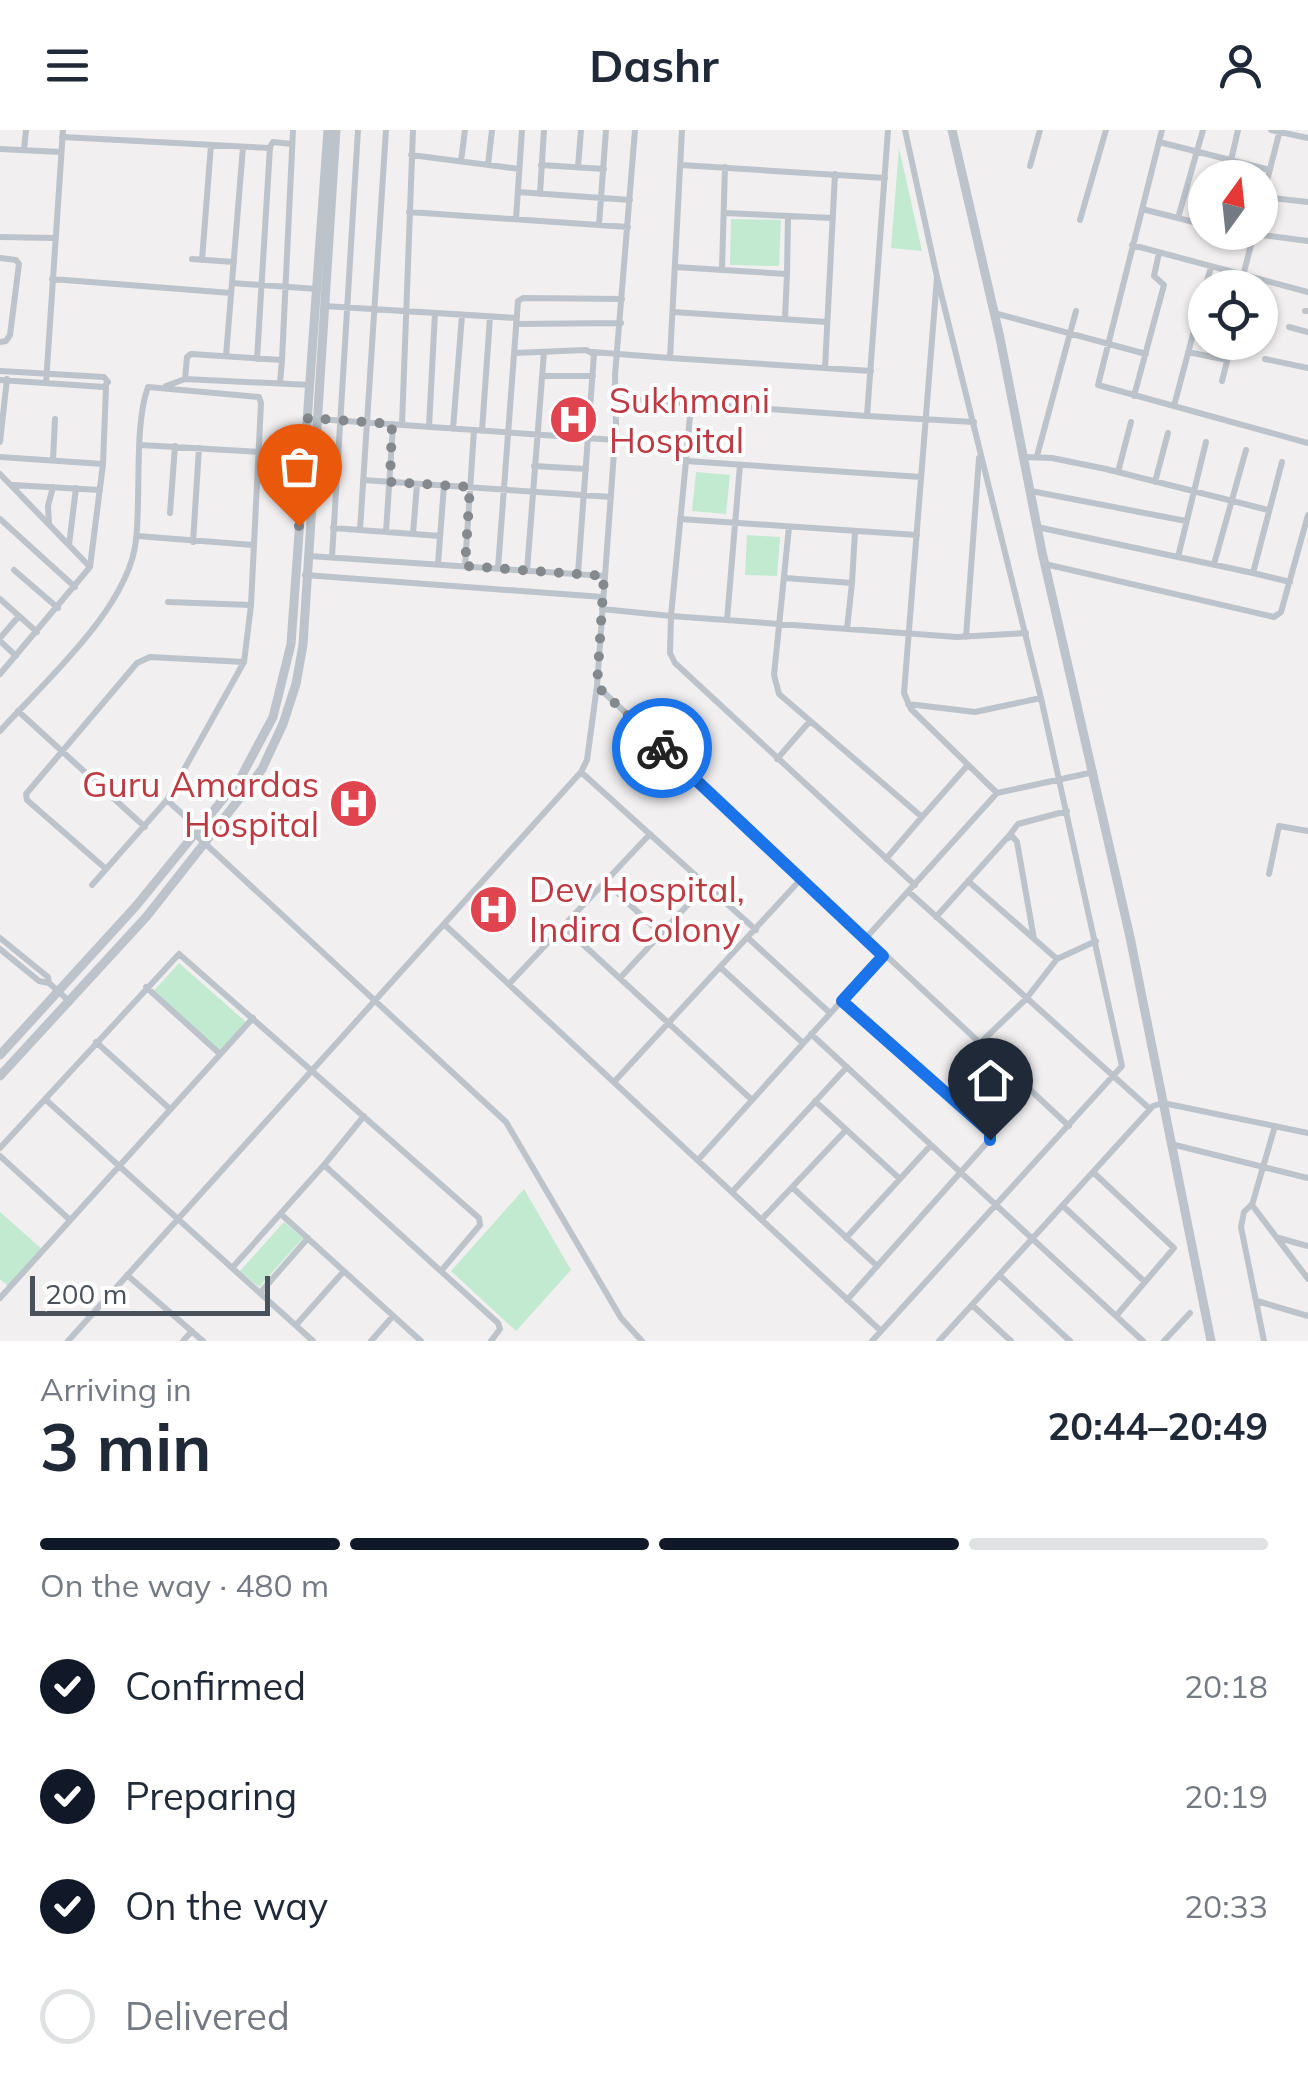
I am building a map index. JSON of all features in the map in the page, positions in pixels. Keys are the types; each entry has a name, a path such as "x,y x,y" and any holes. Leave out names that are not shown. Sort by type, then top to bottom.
{"street":[{"path":"24,150 26,130"},
{"path":"280,382 293,130"},
{"path":"0,1076 147,916 206,844 262,769 283,724 301,664 308,576 312,385 328,130"},
{"path":"0,1055 198,833 241,778 273,717 291,644 324,306 336,130"},
{"path":"332,557 358,130"},
{"path":"360,530 386,130"},
{"path":"386,532 407,311 412,130"},
{"path":"461,162 465,130"},
{"path":"488,165 492,130"},
{"path":"516,220 522,130"},
{"path":"540,194 544,130"},
{"path":"578,167 581,130"},
{"path":"599,225 606,130"},
{"path":"68,1341 581,772 587,760 597,686 635,130"},
{"path":"670,358 682,130"},
{"path":"867,416 888,130"},
{"path":"872,1341 1113,1078 1120,1070 1121,1058 1060,779 937,277 905,130"},
{"path":"952,130 1094,772 1213,1340"},
{"path":"1030,166 1040,130"},
{"path":"1080,220 1106,130"},
{"path":"1162,130 1098,385 1308,443"},
{"path":"1178,218 1202,130"},
{"path":"1159,142 1231,160 1238,130"},
{"path":"1272,160 1277,131 1308,138"},
{"path":"46,384 63,133 270,148"},
{"path":"257,358 270,148 273,142 292,144"},
{"path":"202,260 211,145"},
{"path":"226,356 242,146"},
{"path":"0,149 61,152"},
{"path":"412,155 520,169"},
{"path":"542,165 604,169"},
{"path":"680,165 885,178"},
{"path":"722,269 726,168"},
{"path":"825,368 835,174"},
{"path":"518,192 630,200"},
{"path":"1278,199 1308,202"},
{"path":"1142,209 1188,221"},
{"path":"409,212 628,227"},
{"path":"724,213 833,218"},
{"path":"786,320 788,216"},
{"path":"0,236 56,238"},
{"path":"1278,238 1308,241"},
{"path":"1132,245 1222,270"},
{"path":"1134,396 1164,285 1154,276 1159,253"},
{"path":"0,258 19,264 10,335 0,342"},
{"path":"192,259 234,262"},
{"path":"675,267 787,274"},
{"path":"937,277 904,692 907,703 997,793"},
{"path":"52,280 232,293"},
{"path":"232,283 318,290"},
{"path":"1278,284 1308,292"},
{"path":"498,568 517,305 523,298 622,299"},
{"path":"324,306 516,321 621,323"},
{"path":"1037,456 1076,311"},
{"path":"672,312 827,322"},
{"path":"430,427 435,313"},
{"path":"994,313 1146,354"},
{"path":"453,429 462,315"},
{"path":"465,566 490,317"},
{"path":"1288,328 1308,332"},
{"path":"527,570 544,352"},
{"path":"514,353 593,352 871,371"},
{"path":"578,574 593,352"},
{"path":"1174,406 1188,352"},
{"path":"185,378 188,354 282,360"},
{"path":"1222,380 1228,360"},
{"path":"1270,360 1308,368"},
{"path":"0,674 90,567 101,490 108,380 46,374 3,376"},
{"path":"3,376 46,384 106,387"},
{"path":"0,442 3,376"},
{"path":"542,376 593,376"},
{"path":"165,387 185,378 312,385"},
{"path":"0,732 110,606 132,562 146,390 151,386 259,397 251,605 244,662 167,800 92,885"},
{"path":"615,398 974,422"},
{"path":"691,404 671,616 673,660 886,859 936,917 1150,1108"},
{"path":"52,460 54,418"},
{"path":"313,418 615,440"},
{"path":"1118,472 1131,422"},
{"path":"1155,482 1168,433"},
{"path":"1178,556 1206,442"},
{"path":"142,445 258,452"},
{"path":"170,513 176,446"},
{"path":"193,542 200,448"},
{"path":"1214,564 1246,450"},
{"path":"966,636 979,452"},
{"path":"0,456 103,464"},
{"path":"1023,456 1118,472 1268,510"},
{"path":"686,461 921,477"},
{"path":"1253,572 1282,462"},
{"path":"727,620 740,465"},
{"path":"534,466 586,469"},
{"path":"0,474 90,567"},
{"path":"363,480 611,496"},
{"path":"414,534 417,484"},
{"path":"12,485 101,490"},
{"path":"438,564 444,485"},
{"path":"49,524 53,487"},
{"path":"69,545 76,488"},
{"path":"1030,490 1186,521"},
{"path":"1045,564 1274,617 1282,612 1308,514"},
{"path":"680,518 917,535"},
{"path":"0,520 75,587"},
{"path":"789,527 775,686 782,698 922,817"},
{"path":"1037,527 1290,582"},
{"path":"334,528 440,536"},
{"path":"847,629 855,531"},
{"path":"137,536 253,546"},
{"path":"309,556 604,576"},
{"path":"14,570 58,608"},
{"path":"296,574 603,598"},
{"path":"785,578 852,583"},
{"path":"0,599 37,632"},
{"path":"168,602 251,605"},
{"path":"602,608 909,634 1026,633"},
{"path":"16,656 0,640 20,616"},
{"path":"106,870 26,798 144,659 244,662"},
{"path":"597,686 1068,1126"},
{"path":"907,703 975,712 1041,698"},
{"path":"18,712 144,827"},
{"path":"777,760 810,721"},
{"path":"886,859 968,766"},
{"path":"581,772 756,930"},
{"path":"865,939 997,793 1094,772"},
{"path":"167,800 206,844 506,1122 621,1318 642,1341"},
{"path":"936,917 1018,824 1067,811"},
{"path":"1269,874 1279,826 1308,831"},
{"path":"509,984 650,834"},
{"path":"1008,837 1017,842 1034,940"},
{"path":"614,1082 801,879"},
{"path":"968,881 1056,959"},
{"path":"606,882 661,934"},
{"path":"620,978 706,886"},
{"path":"444,924 881,1331"},
{"path":"563,926 752,1100"},
{"path":"0,938 48,977 49,983"},
{"path":"748,938 830,1014"},
{"path":"979,1044 1026,998 1056,959 1096,941"},
{"path":"0,949 70,1002"},
{"path":"70,1220 0,1152 179,954 479,1218 480,1225 441,1272"},
{"path":"698,1160 883,956"},
{"path":"721,968 803,1044"},
{"path":"146,987 220,1054"},
{"path":"842,1001 990,1132 990,1140 847,1300"},
{"path":"2,1292 253,1018"},
{"path":"812,1034 1143,1341"},
{"path":"96,1042 170,1109"},
{"path":"732,1192 846,1066"},
{"path":"45,1099 313,1341"},
{"path":"815,1101 900,1180"},
{"path":"939,1341 1150,1108 1163,1103 1308,1133"},
{"path":"232,1268 364,1116"},
{"path":"1264,1341 1242,1227 1275,1126"},
{"path":"762,1220 846,1130"},
{"path":"1170,1144 1308,1178"},
{"path":"846,1238 932,1145"},
{"path":"324,1165 498,1323 495,1340"},
{"path":"1093,1172 1174,1248 1116,1316"},
{"path":"793,1188 877,1266"},
{"path":"1252,1204 1308,1279"},
{"path":"1063,1206 1145,1282"},
{"path":"282,1214 417,1340"},
{"path":"260,1292 308,1238"},
{"path":"1277,1238 1308,1246"},
{"path":"296,1325 344,1271"},
{"path":"127,1275 202,1341"},
{"path":"999,1275 1070,1341"},
{"path":"1256,1301 1308,1316"},
{"path":"972,1305 1011,1341"},
{"path":"1164,1341 1190,1314"},
{"path":"371,1341 393,1316"},
{"path":"183,1341 192,1331"},
{"path":"997,1341 1003,1334"}],"green space":[{"path":"899,148 922,251 891,248"},
{"path":"731,219 781,220 779,266 730,265"},
{"path":"696,472 730,475 726,514 692,511"},
{"path":"747,535 780,537 777,576 745,575"},
{"path":"179,963 246,1022 219,1052 152,993"},
{"path":"524,1189 571,1270 516,1331 451,1271"},
{"path":"0,1212 43,1250 9,1287 0,1279"},
{"path":"284,1222 303,1238 259,1287 240,1271"}],"way so far":[{"path":"299,526 308,418 392,424 390,482 470,487 465,566 604,576 597,686 662,748"}],"place":[{"name":"Sukhmani Hospital","path":"574,420"},
{"name":"Guru Amardas Hospital","path":"354,804"},
{"name":"Dev Hospital, Indira Colony","path":"494,909"}],"route":[{"path":"662,748 883,956 842,1001 990,1132 990,1140"}]}
